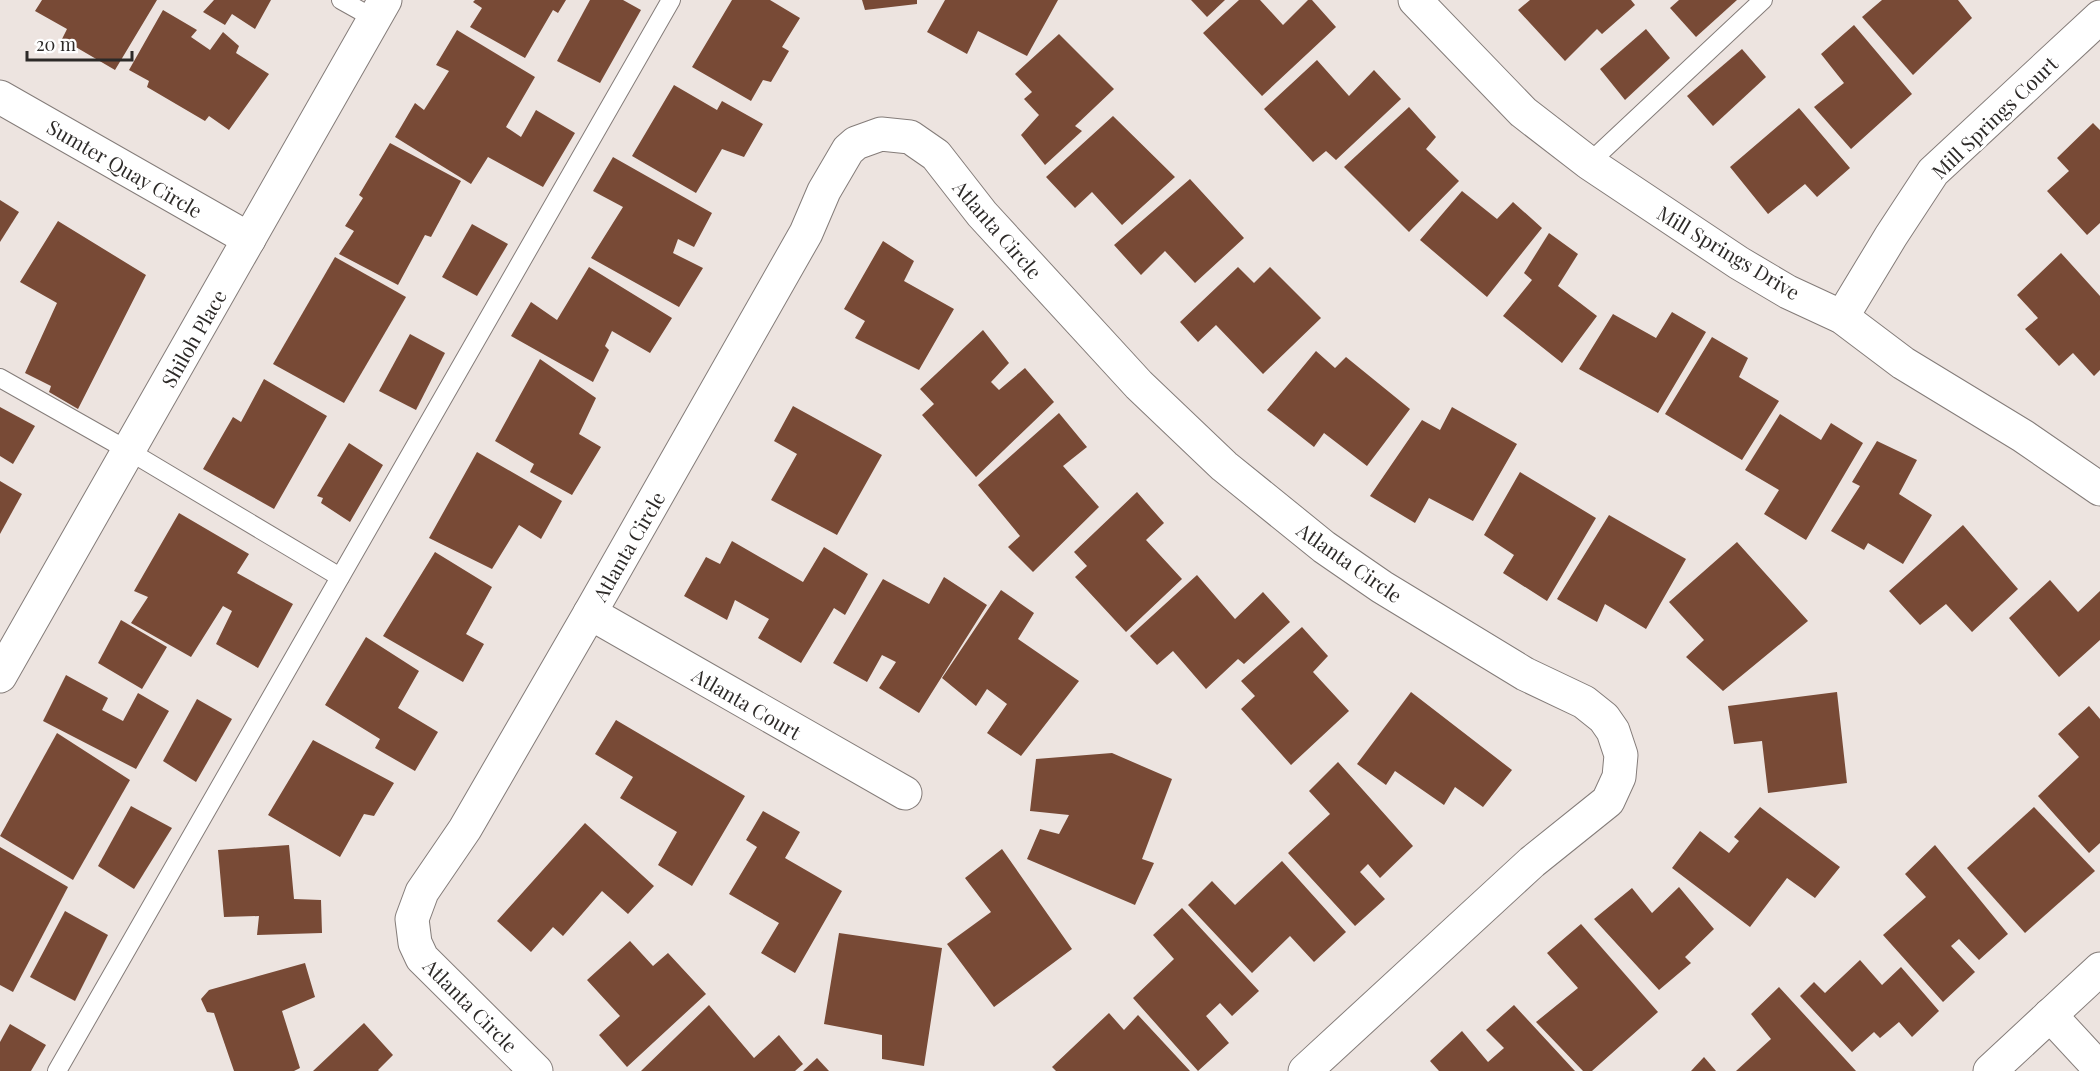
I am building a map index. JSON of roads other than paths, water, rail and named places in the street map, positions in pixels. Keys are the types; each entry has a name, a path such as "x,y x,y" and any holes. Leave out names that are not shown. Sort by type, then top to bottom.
{"street":[{"name":"Mill Springs Drive","path":"1415,0 1523,112 1589,164 1739,263 1788,292 1842,318 1903,363 2023,436 2100,489"},
{"name":"Shiloh Place","path":"1,671 380,10"},
{"name":"Mill Springs Court","path":"1842,318 1933,172 2100,17"},
{"name":"Sumter Quay Circle","path":"0,98 249,239"},
{"name":"Atlanta Circle","path":"536,1071 422,958 415,943 412,919 422,892 465,829 806,233 824,190 848,150 856,143 881,134 910,137 936,155 982,214 1139,385 1224,466 1324,547 1382,587 1525,674 1584,702 1604,718 1613,731 1621,755 1619,777 1608,801 1532,862 1305,1071"},
{"name":"Atlanta Court","path":"590,613 905,792"},
{"path":"1990,1071 2100,969"},
{"path":"2050,1015 2100,1069"}],"lane":[{"path":"341,0 380,10"},
{"path":"57,1071 671,0"},
{"path":"1589,164 1763,0"},
{"path":"0,378 129,451 340,577"}]}
